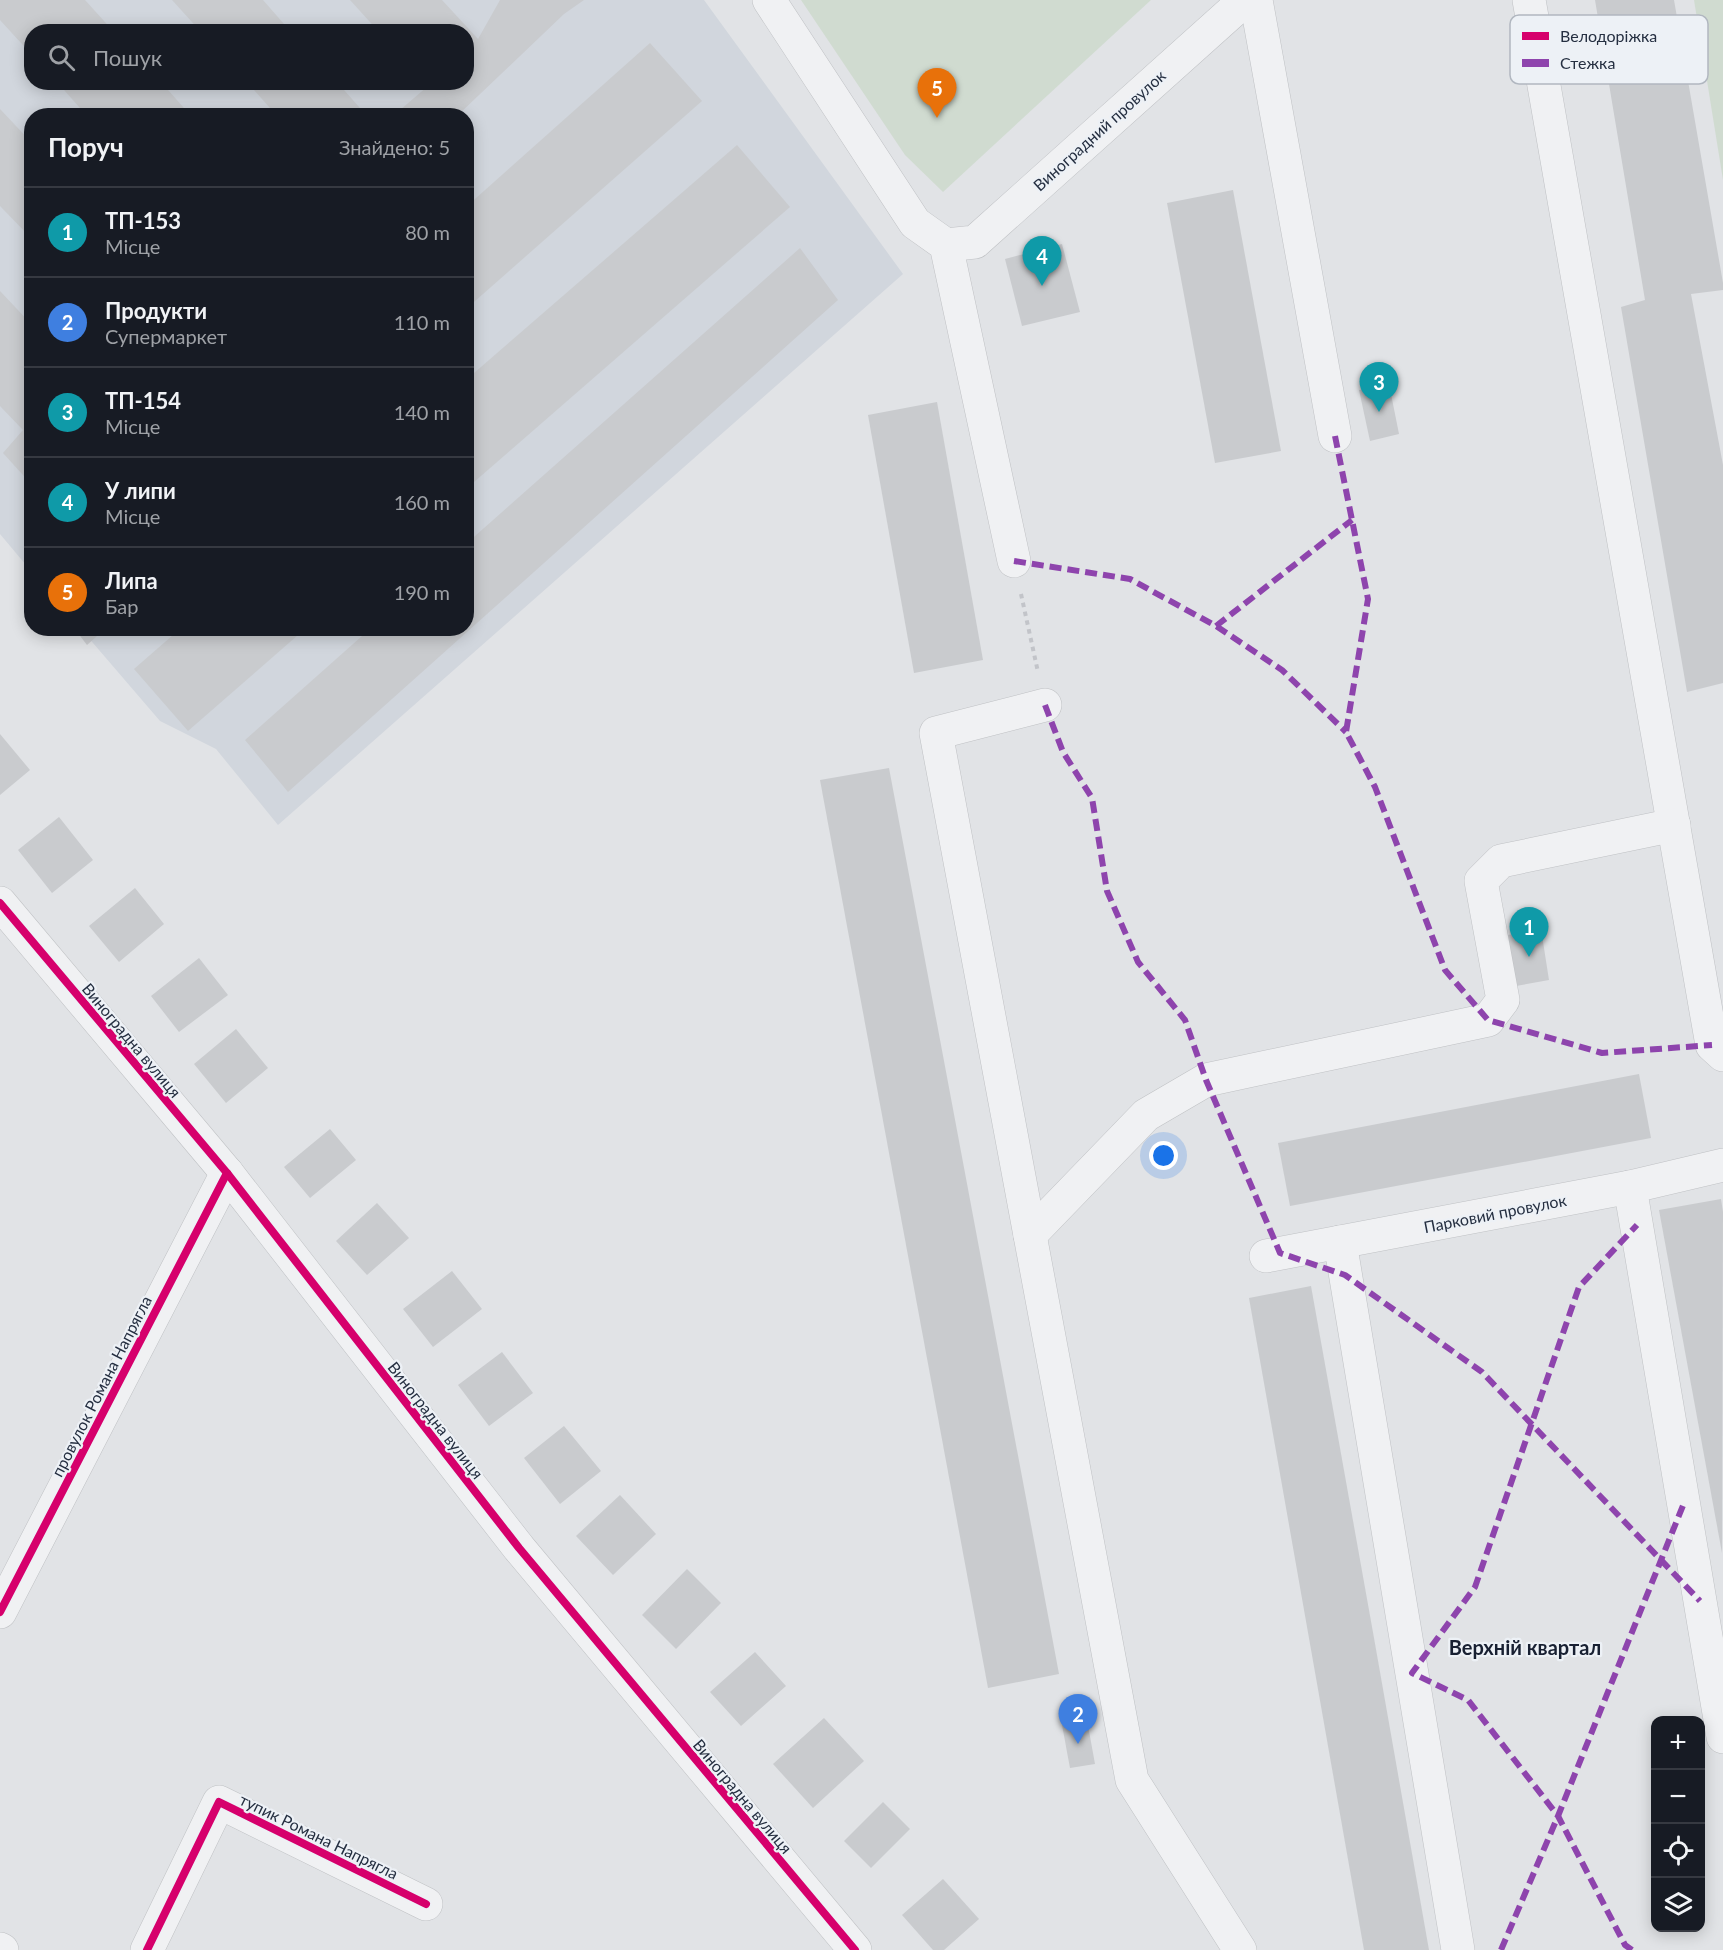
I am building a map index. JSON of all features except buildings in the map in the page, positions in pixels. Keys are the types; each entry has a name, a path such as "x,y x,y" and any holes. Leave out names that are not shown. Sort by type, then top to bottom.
{"street":[{"path":"769,0 915,223 946,245 1014,561"},
{"name":"Виноградний провулок","path":"946,245 975,242 1245,0"},
{"path":"1256,0 1335,436"},
{"path":"1529,0 1532,15"},
{"path":"1544,84 1712,1045 1723,1055"},
{"path":"1045,705 936,733 1132,1780 1239,1950"},
{"path":"1030,1235 1146,1115 1206,1080 1488,1020 1503,1000 1481,880 1501,861 1674,825"},
{"name":"Виноградна вулиця","path":"0,903 227,1173 519,1548 855,1950"},
{"name":"Парковий провулок","path":"1266,1256 1630,1186 1723,1165"},
{"name":"провулок Романа Напрягла","path":"0,1612 227,1173"},
{"path":"1630,1186 1723,1737"},
{"path":"1340,1242 1458,1950"},
{"name":"тупик Романа Напрягла","path":"147,1950 219,1802 426,1904"}],"path":[{"path":"1014,561 1045,705"}],"shaded area":[{"path":"0,0 704,0 903,274 278,825 216,749 160,721 87,636 474,636 474,108 24,108 24,563 0,534"},
{"path":"801,0 1151,0 943,192 905,155"},
{"path":"1694,0 1723,0 1723,180 1708,84 1708,15 1696,15"}],"marked path":[{"path":"1335,436 1368,599 1346,732 1375,787 1445,970 1488,1020 1602,1053 1712,1045"},
{"path":"1216,626 1352,520"},
{"path":"1014,561 1130,579 1216,626 1282,670 1346,732"},
{"path":"1045,705 1063,752 1092,798 1107,891 1138,962 1185,1020 1206,1080 1280,1253 1345,1275 1482,1372 1700,1601"},
{"path":"1632,1950 1625,1945 1558,1816 1468,1700 1412,1673 1475,1587 1579,1287 1637,1225"},
{"path":"1501,1950 1558,1816 1684,1503"}],"cycle path":[{"path":"0,903 227,1173 519,1548 855,1950"},
{"path":"0,1612 227,1173"},
{"path":"147,1950 219,1802 426,1904"}],"place":[{"name":"Липа","path":"937,118"},
{"name":"У липи","path":"1042,286"},
{"name":"ТП-154","path":"1379,412"},
{"name":"ТП-153","path":"1529,957"},
{"name":"Продукти","path":"1078,1744"}],"district":[{"name":"Верхній квартал","path":"1525,1647"}]}
